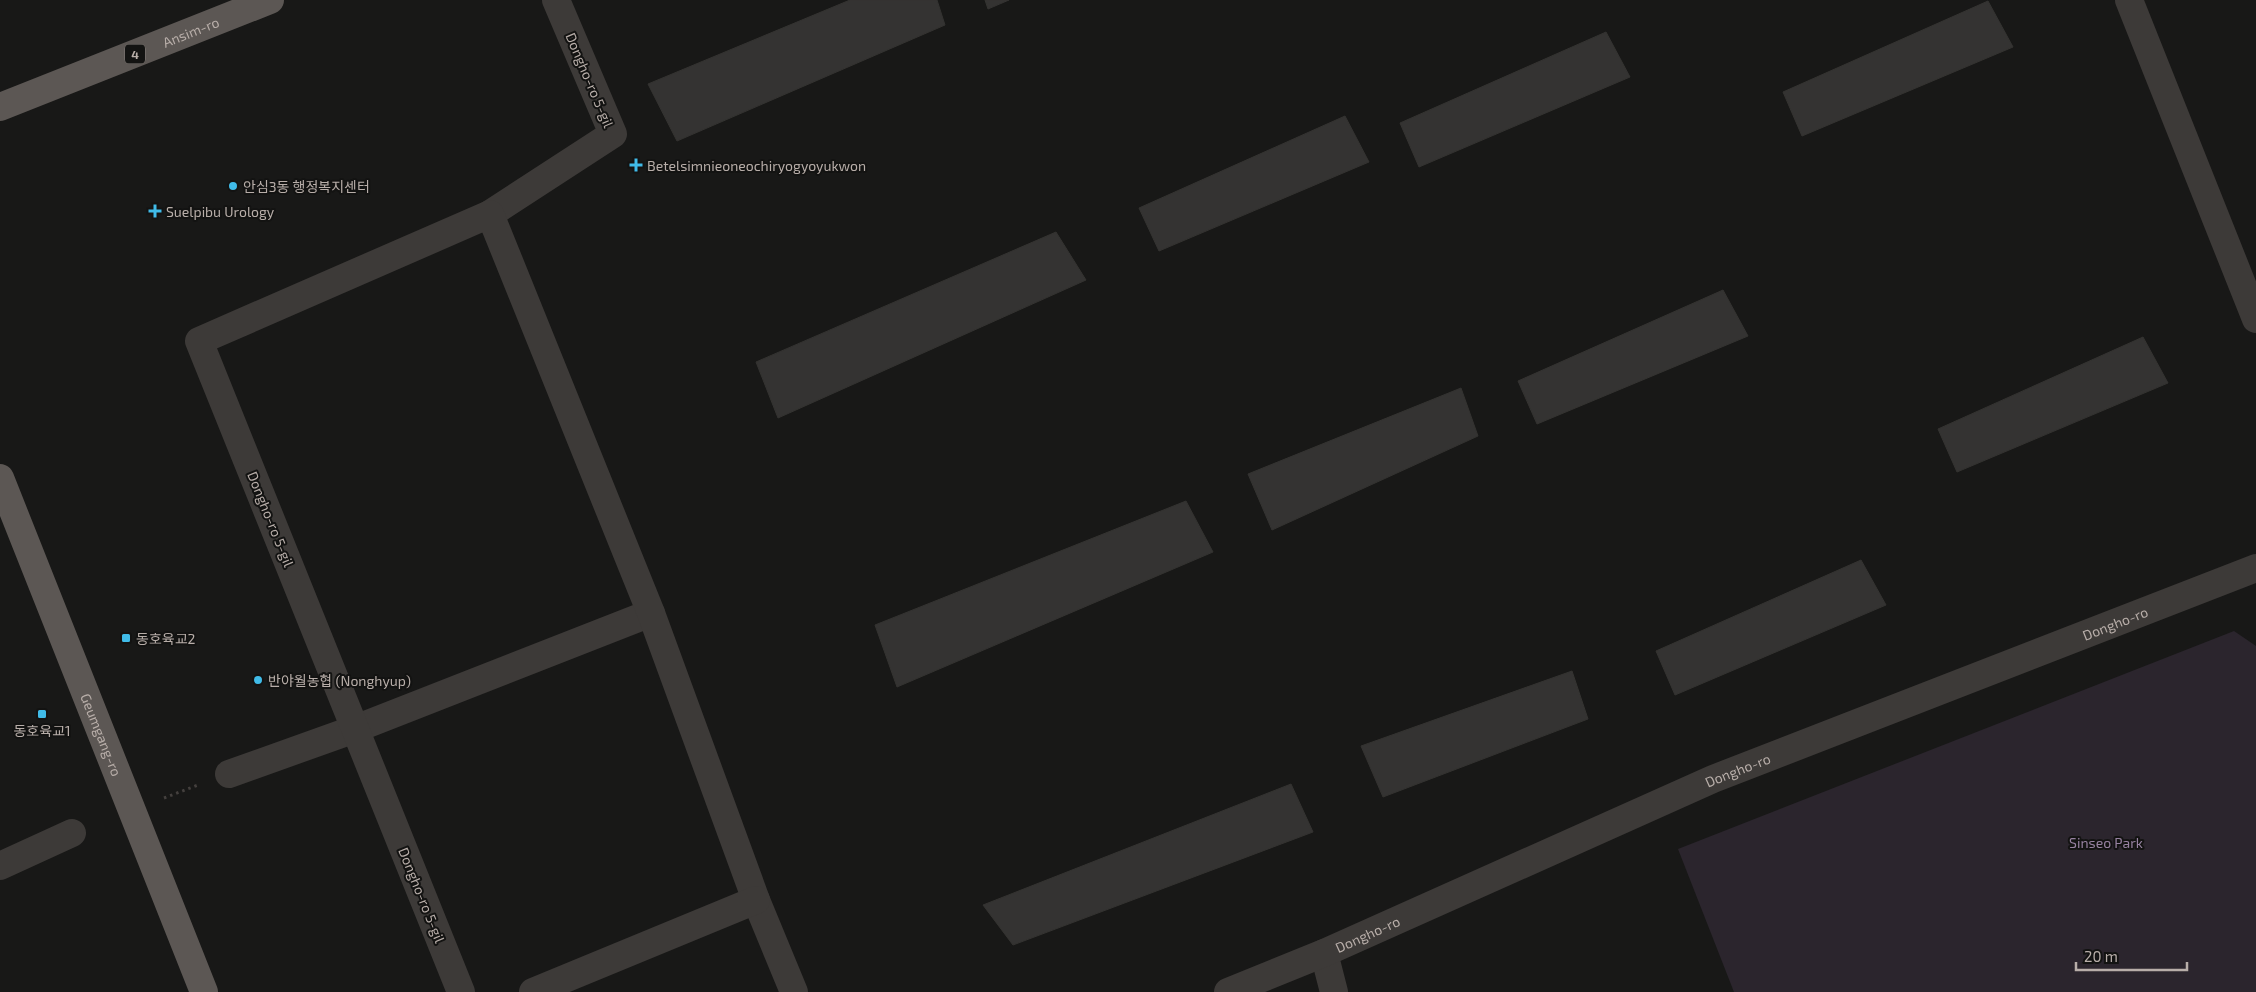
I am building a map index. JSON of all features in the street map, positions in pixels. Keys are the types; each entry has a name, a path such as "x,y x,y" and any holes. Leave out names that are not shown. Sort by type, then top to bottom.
{"main road":[{"name":"Ansim-ro","path":"0,107 270,0"},
{"name":"Geumgang-ro","path":"0,478 204,992"}],"street":[{"name":"Dongho-ro 5-gil","path":"461,992 199,341 490,214 614,134 556,0"},
{"path":"2129,0 2256,319"},
{"path":"490,214 651,614 756,900 794,992"},
{"name":"Dongho-ro","path":"1228,992 1324,953 1713,779 2256,568"},
{"path":"228,774 355,729 651,614"},
{"path":"0,866 72,833"},
{"path":"533,992 756,900"},
{"path":"1324,953 1334,992"}],"green space":[{"name":"Sinseo Park","path":"2234,631 2256,646 2256,992 1734,992 1678,849"}],"building":[{"path":"850,0 937,0 945,25 677,141 648,84"},
{"path":"985,0 1009,0 988,9"},
{"path":"1988,1 2013,47 1802,136 1783,92"},
{"path":"1606,32 1630,77 1419,167 1400,123"},
{"path":"1345,116 1369,162 1159,251 1139,208"},
{"path":"1056,232 1086,280 778,418 756,362"},
{"path":"1723,290 1748,336 1537,424 1518,381"},
{"path":"2143,337 2168,383 1957,472 1938,429"},
{"path":"1461,388 1478,436 1272,530 1248,474"},
{"path":"1186,501 1213,552 897,687 875,625"},
{"path":"1861,560 1886,605 1675,695 1656,651"},
{"path":"1572,671 1588,719 1383,797 1361,746"},
{"path":"1291,784 1313,832 1013,945 983,905"}],"place":[{"name":"Betelsimnieoneochiryogyoyukwon","path":"636,165"},
{"name":"안심3동 행정복지센터","path":"233,186"},
{"name":"Suelpibu Urology","path":"155,211"},
{"name":"동호육교2","path":"126,638"},
{"name":"반야월농협 (Nonghyup)","path":"258,680"},
{"name":"동호육교1","path":"42,714"}]}
